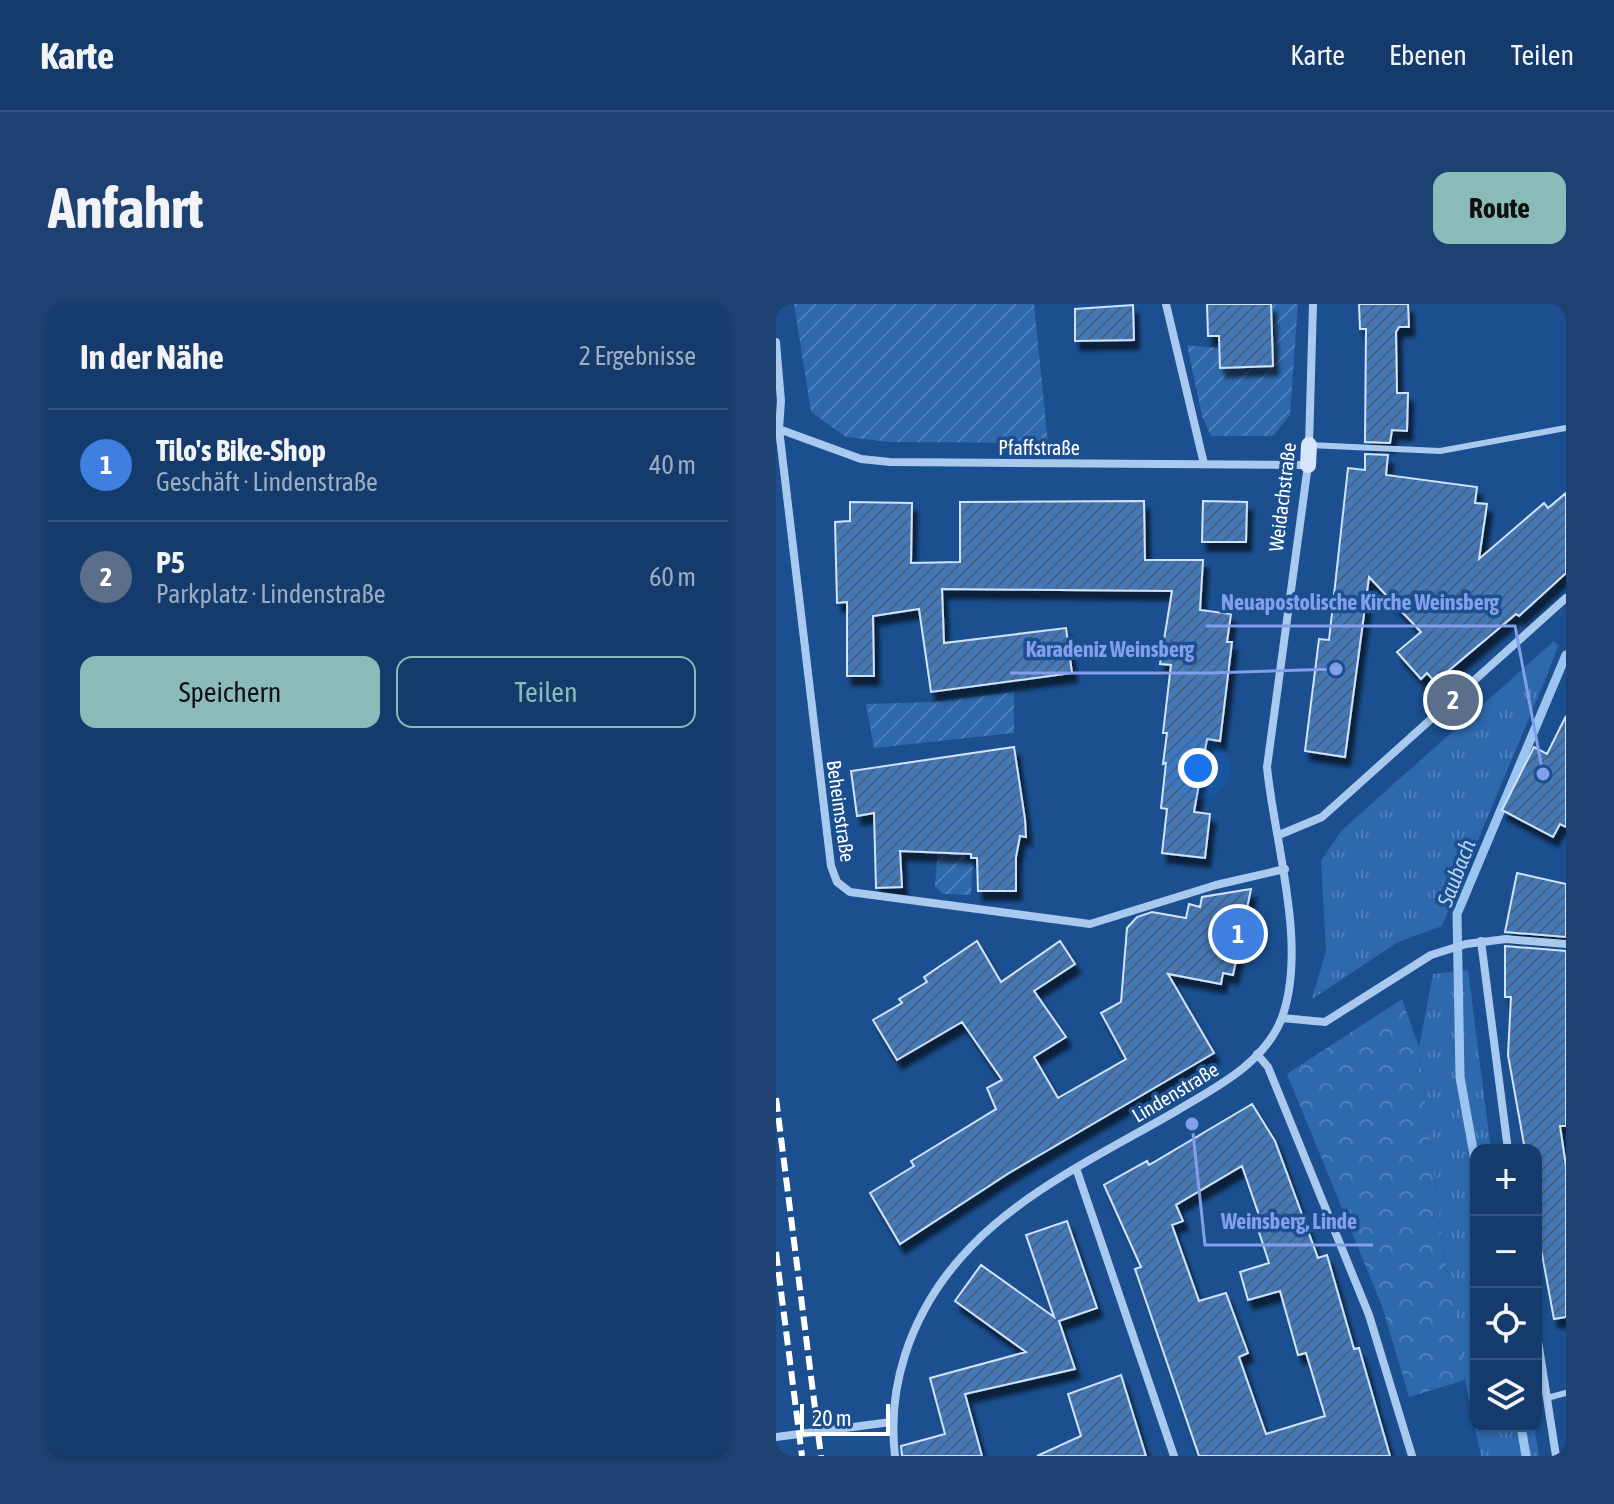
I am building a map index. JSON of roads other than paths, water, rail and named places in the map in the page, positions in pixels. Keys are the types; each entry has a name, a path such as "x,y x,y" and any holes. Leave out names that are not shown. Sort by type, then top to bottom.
{"street":[{"path":"1166,304 1204,464"},
{"name":"Weidachstraße","path":"1279,835 1267,767 1308,465 1313,304"},
{"name":"Beheimstraße","path":"776,342 781,401 777,428 831,866 837,882 850,892 1090,924 1190,892 1285,869"},
{"name":"Pfaffstraße","path":"777,428 861,459 890,462 1308,465"},
{"path":"1279,835 1322,817 1566,598"},
{"name":"Lindenstraße","path":"891,1422 914,1327 941,1278 970,1245 998,1220 1076,1168 1222,1085 1257,1054 1282,1018 1291,965 1285,869 1279,835"},
{"path":"1481,941 1507,1144"},
{"path":"1282,1018 1325,1022 1431,955 1466,944 1481,941 1566,944"},
{"path":"1257,1054 1268,1067 1369,1315 1412,1456"},
{"path":"1076,1168 1174,1456"},
{"path":"1541,1360 1556,1456"},
{"path":"776,1437 891,1422 895,1456"}],"lane":[{"path":"1309,445 1440,451 1566,428"},
{"path":"1547,1398 1566,1393"}],"waterway":[{"name":"Saubach","path":"1472,1144 1460,1077 1457,914 1566,655"},
{"name":"Saubach","path":"1522,1432 1526,1456"}],"railway":[{"path":"776,1098 821,1456"},
{"path":"776,1252 802,1456"}],"place":[{"name":"Karadeniz Weinsberg","path":"1336,669"},
{"name":"P5","path":"1453,700"},
{"name":"Neuapostolische Kirche Weinsberg","path":"1543,774"},
{"name":"Tilo's Bike-Shop","path":"1238,934"},
{"name":"Weinsberg, Linde","path":"1192,1124"}]}
